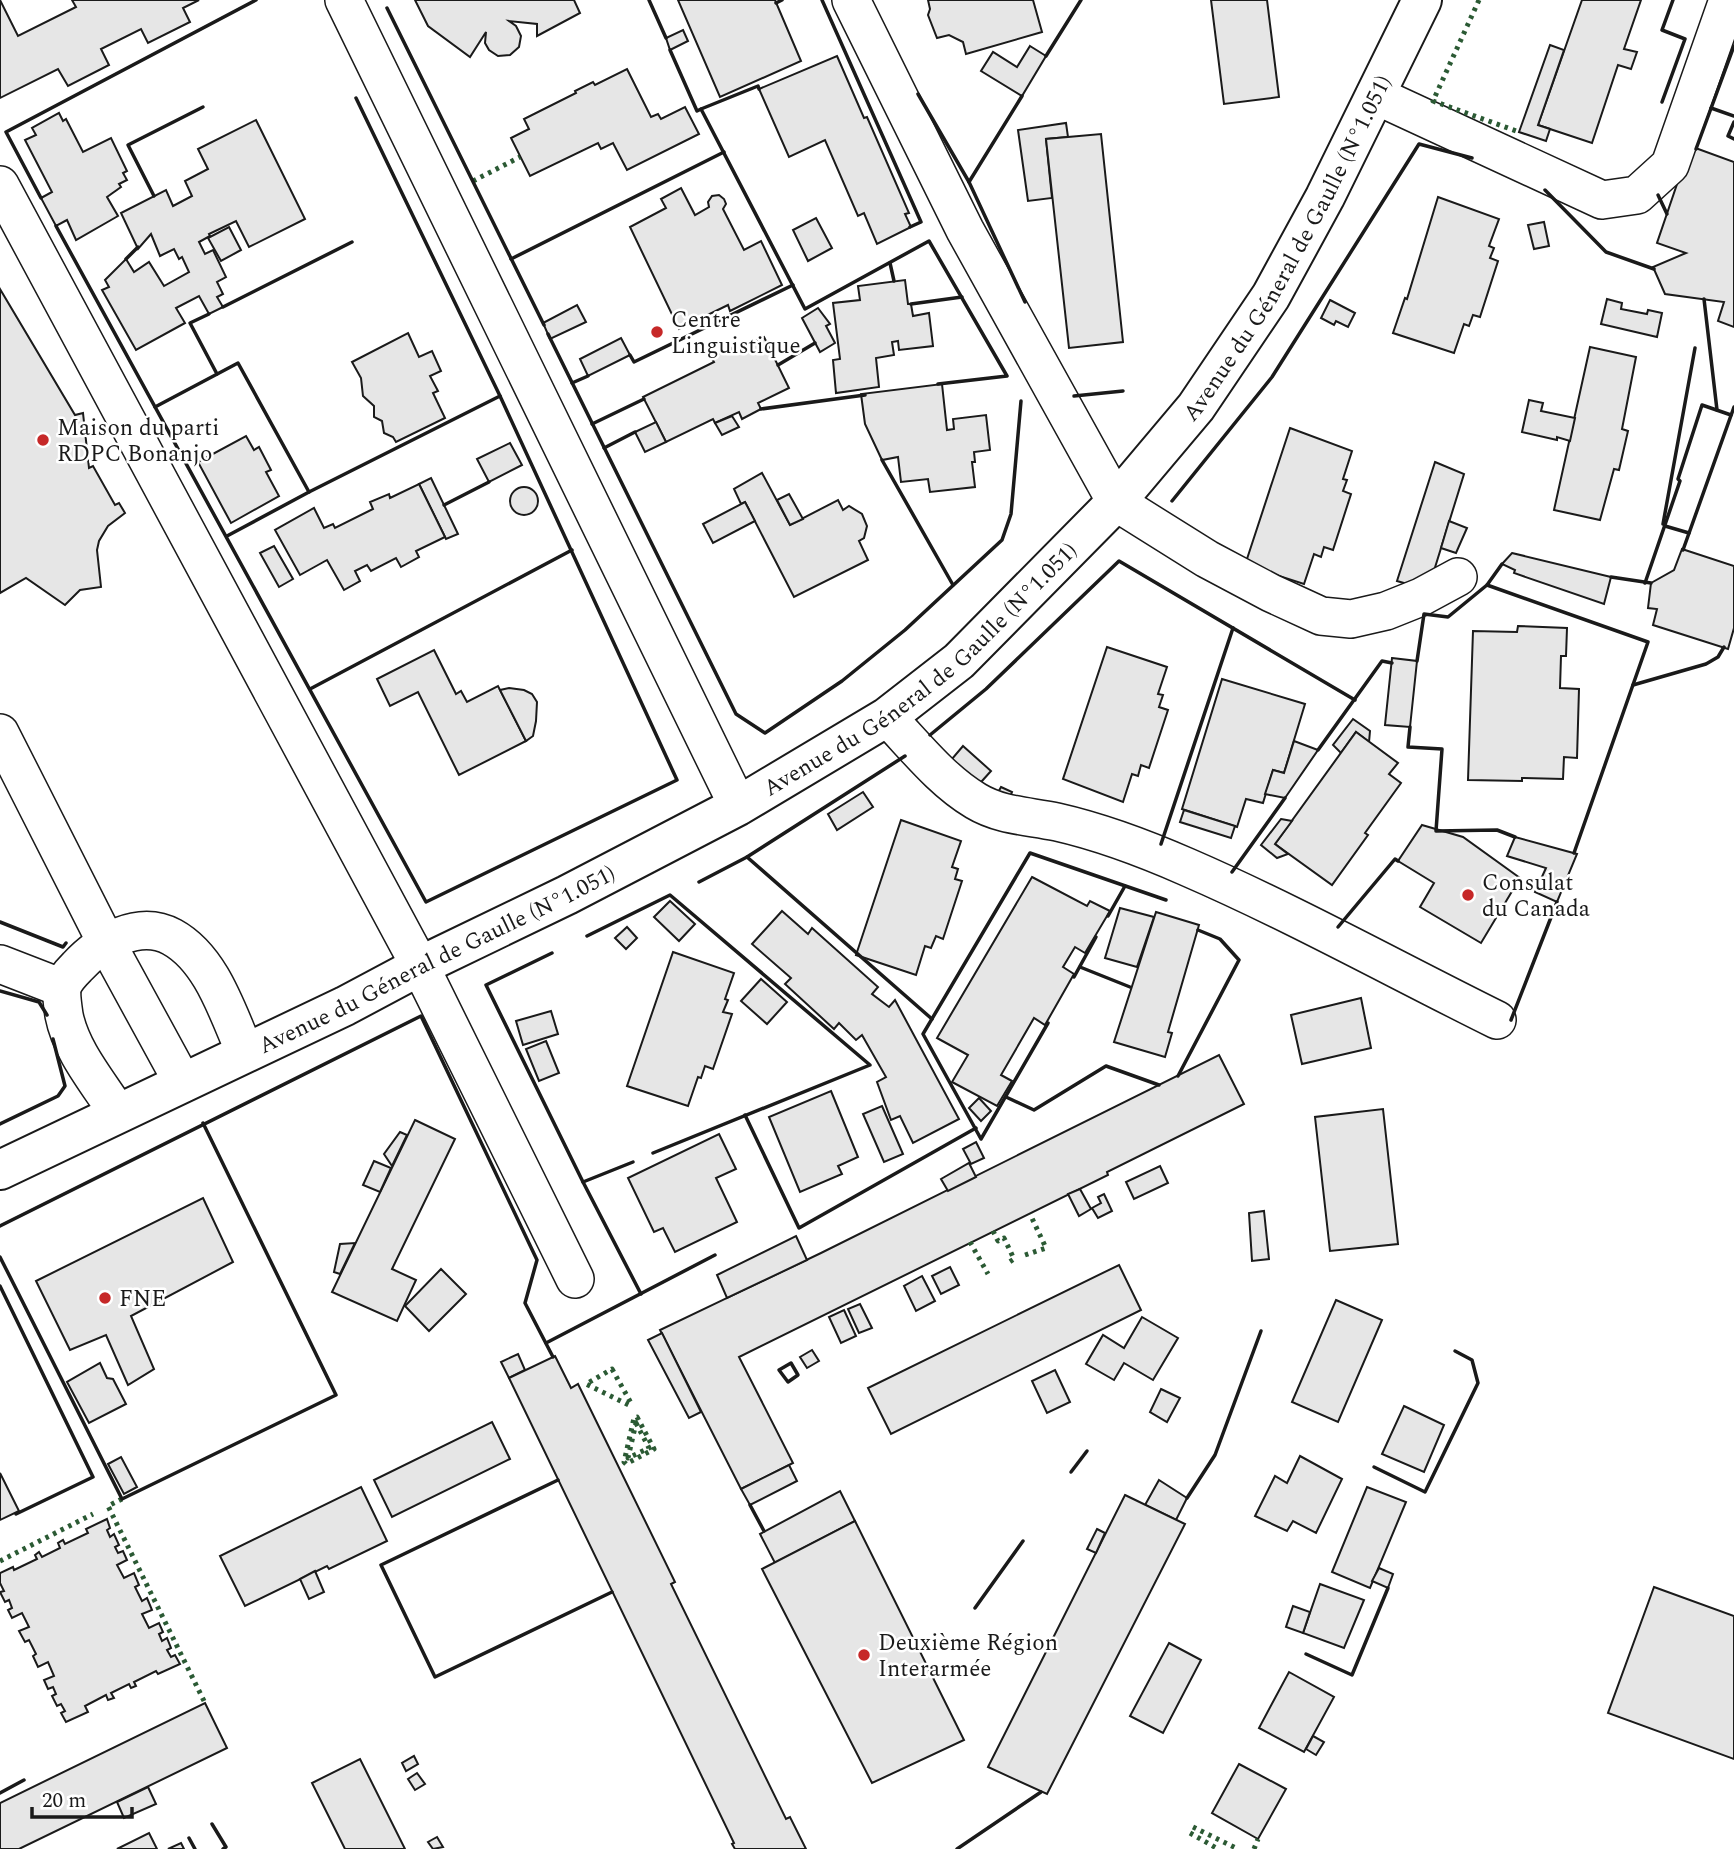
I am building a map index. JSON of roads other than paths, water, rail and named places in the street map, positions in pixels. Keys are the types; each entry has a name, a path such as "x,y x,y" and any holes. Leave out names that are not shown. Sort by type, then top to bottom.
{"main road":[{"name":"Avenue du Géneral de Gaulle (N°1.051)","path":"0,1170 117,1112 345,1006 738,806 887,717 959,661 1116,502 1196,407 1271,296 1325,197 1422,0"}],"street":[{"path":"344,0 738,806"},
{"path":"851,0 965,230 1116,502 1207,559 1321,616 1351,619 1386,611 1421,597 1458,577"},
{"path":"1375,95 1602,200 1637,194 1670,165 1728,0"},
{"path":"0,185 421,966 575,1279"},
{"path":"887,717 942,776 976,801 1013,816 1055,822 1089,831 1186,866 1497,1020"},
{"path":"0,733 106,942 183,1083"},
{"path":"117,1112 74,1044 64,1014 62,988 71,973 88,955 106,942 131,933 150,931 172,937 194,956 216,986 245,1052"},
{"path":"0,964 62,988"}],"place":[{"name":"Centre Linguistique","path":"657,332"},
{"name":"Maison du parti RDPC Bonanjo","path":"43,440"},
{"name":"Consulat du Canada","path":"1468,895"},
{"name":"FNE","path":"105,1298"},
{"name":"Deuxième Région Interarmée","path":"864,1655"}]}
